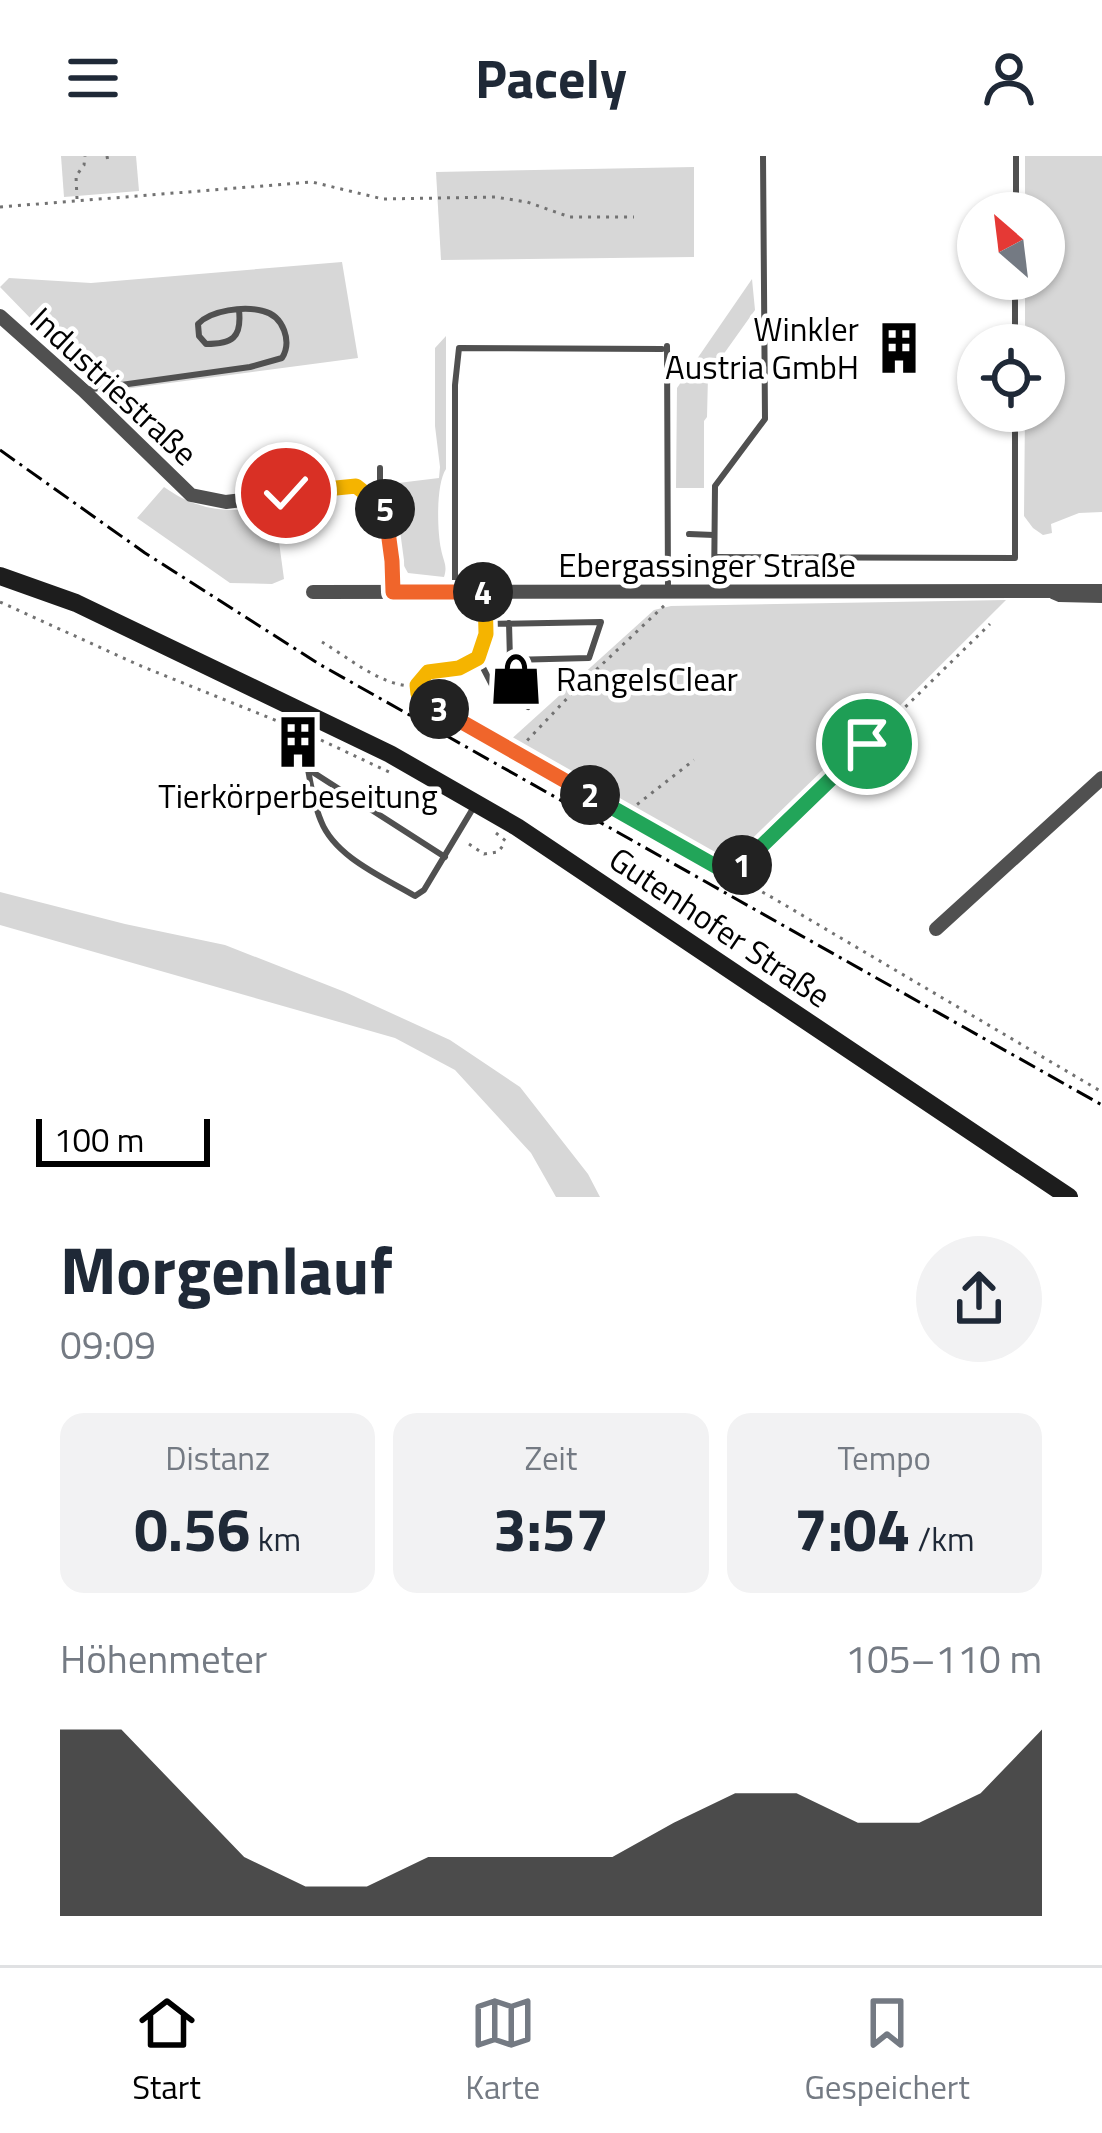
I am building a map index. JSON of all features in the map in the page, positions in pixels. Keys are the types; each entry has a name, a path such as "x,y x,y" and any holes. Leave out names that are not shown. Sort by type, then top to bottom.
{"street":[{"name":"Industriestraße","path":"0,316 82,391 120,417 190,495 226,502 356,486 371,498"},
{"path":"371,498 386,509 393,592"},
{"name":"Gutenhofer Straße","path":"0,576 76,603 315,728 390,754 476,803 1069,1197"},
{"name":"Ebergassinger Straße","path":"313,592 1043,591 1102,595"},
{"path":"936,929 1102,778"}],"lane":[{"path":"714,592 715,485 765,419 763,156"},
{"path":"1016,156 1016,192"},
{"path":"82,391 250,367 282,358 287,346 280,322 265,311 238,310 206,315 198,324 199,336 206,344 224,344 235,338 238,310"},
{"path":"455,592 459,348 665,347 668,593"},
{"path":"714,557 1015,558 1015,432"},
{"path":"371,498 380,481 380,468"},
{"path":"689,534 714,535"},
{"path":"485,592 484,647 478,658 459,668 428,672 417,685 418,694 622,813"},
{"path":"486,624 509,623 601,622 589,658 510,659 509,623"},
{"path":"478,658 493,687 528,707"},
{"path":"315,728 306,749 320,820 333,841 415,896 424,890 476,803"},
{"path":"308,769 445,856"}],"path":[{"path":"77,200 76,176 85,156"},
{"path":"0,207 312,182 383,199 494,197 570,217 634,218"},
{"path":"516,753 576,689 668,604 668,593"},
{"path":"0,602 141,666 315,728 403,779"},
{"path":"726,872 744,865 990,624"},
{"path":"322,642 384,680 405,687 417,685"},
{"path":"622,813 638,806 694,760"},
{"path":"622,813 1102,1092"},
{"path":"469,844 484,854 498,852 507,842 493,831"}],"shaded area":[{"path":"61,156 136,156 139,191 64,197"},
{"path":"1025,156 1102,156 1102,512 1079,513 1051,524 1052,533 1043,535 1024,516 1025,432 1065,432 1065,324 1025,324 1025,300 1065,300 1065,192 1025,192"},
{"path":"694,167 694,257 441,260 436,172"},
{"path":"342,262 358,358 102,392 0,287 9,278 91,283"},
{"path":"752,279 755,310 708,376 704,488 676,488 677,388"},
{"path":"446,336 446,469 438,507 444,577 408,573 399,557 390,484 439,478 435,348"},
{"path":"164,487 207,507 283,507 285,525 277,527 284,579 272,584 230,583 137,518"},
{"path":"1006,600 741,864 723,868 507,743 654,610"},
{"path":"0,892 225,945 450,1040 520,1087 588,1174 600,1197 556,1197 531,1153 455,1070 395,1038 0,925"}],"railway":[{"path":"0,450 145,553 319,664 1102,1105"}],"place":[{"name":"Winkler Austria GmbH","path":"899,348"},
{"name":"RangeIsClear","path":"516,679"},
{"name":"Tierkörperbeseitung","path":"298,742"}],"route":[{"path":"286,493 356,486 386,509 393,592 485,592 484,647 478,658 459,668 428,672 417,685 418,694 428,703 726,872 744,865 867,744"}]}
